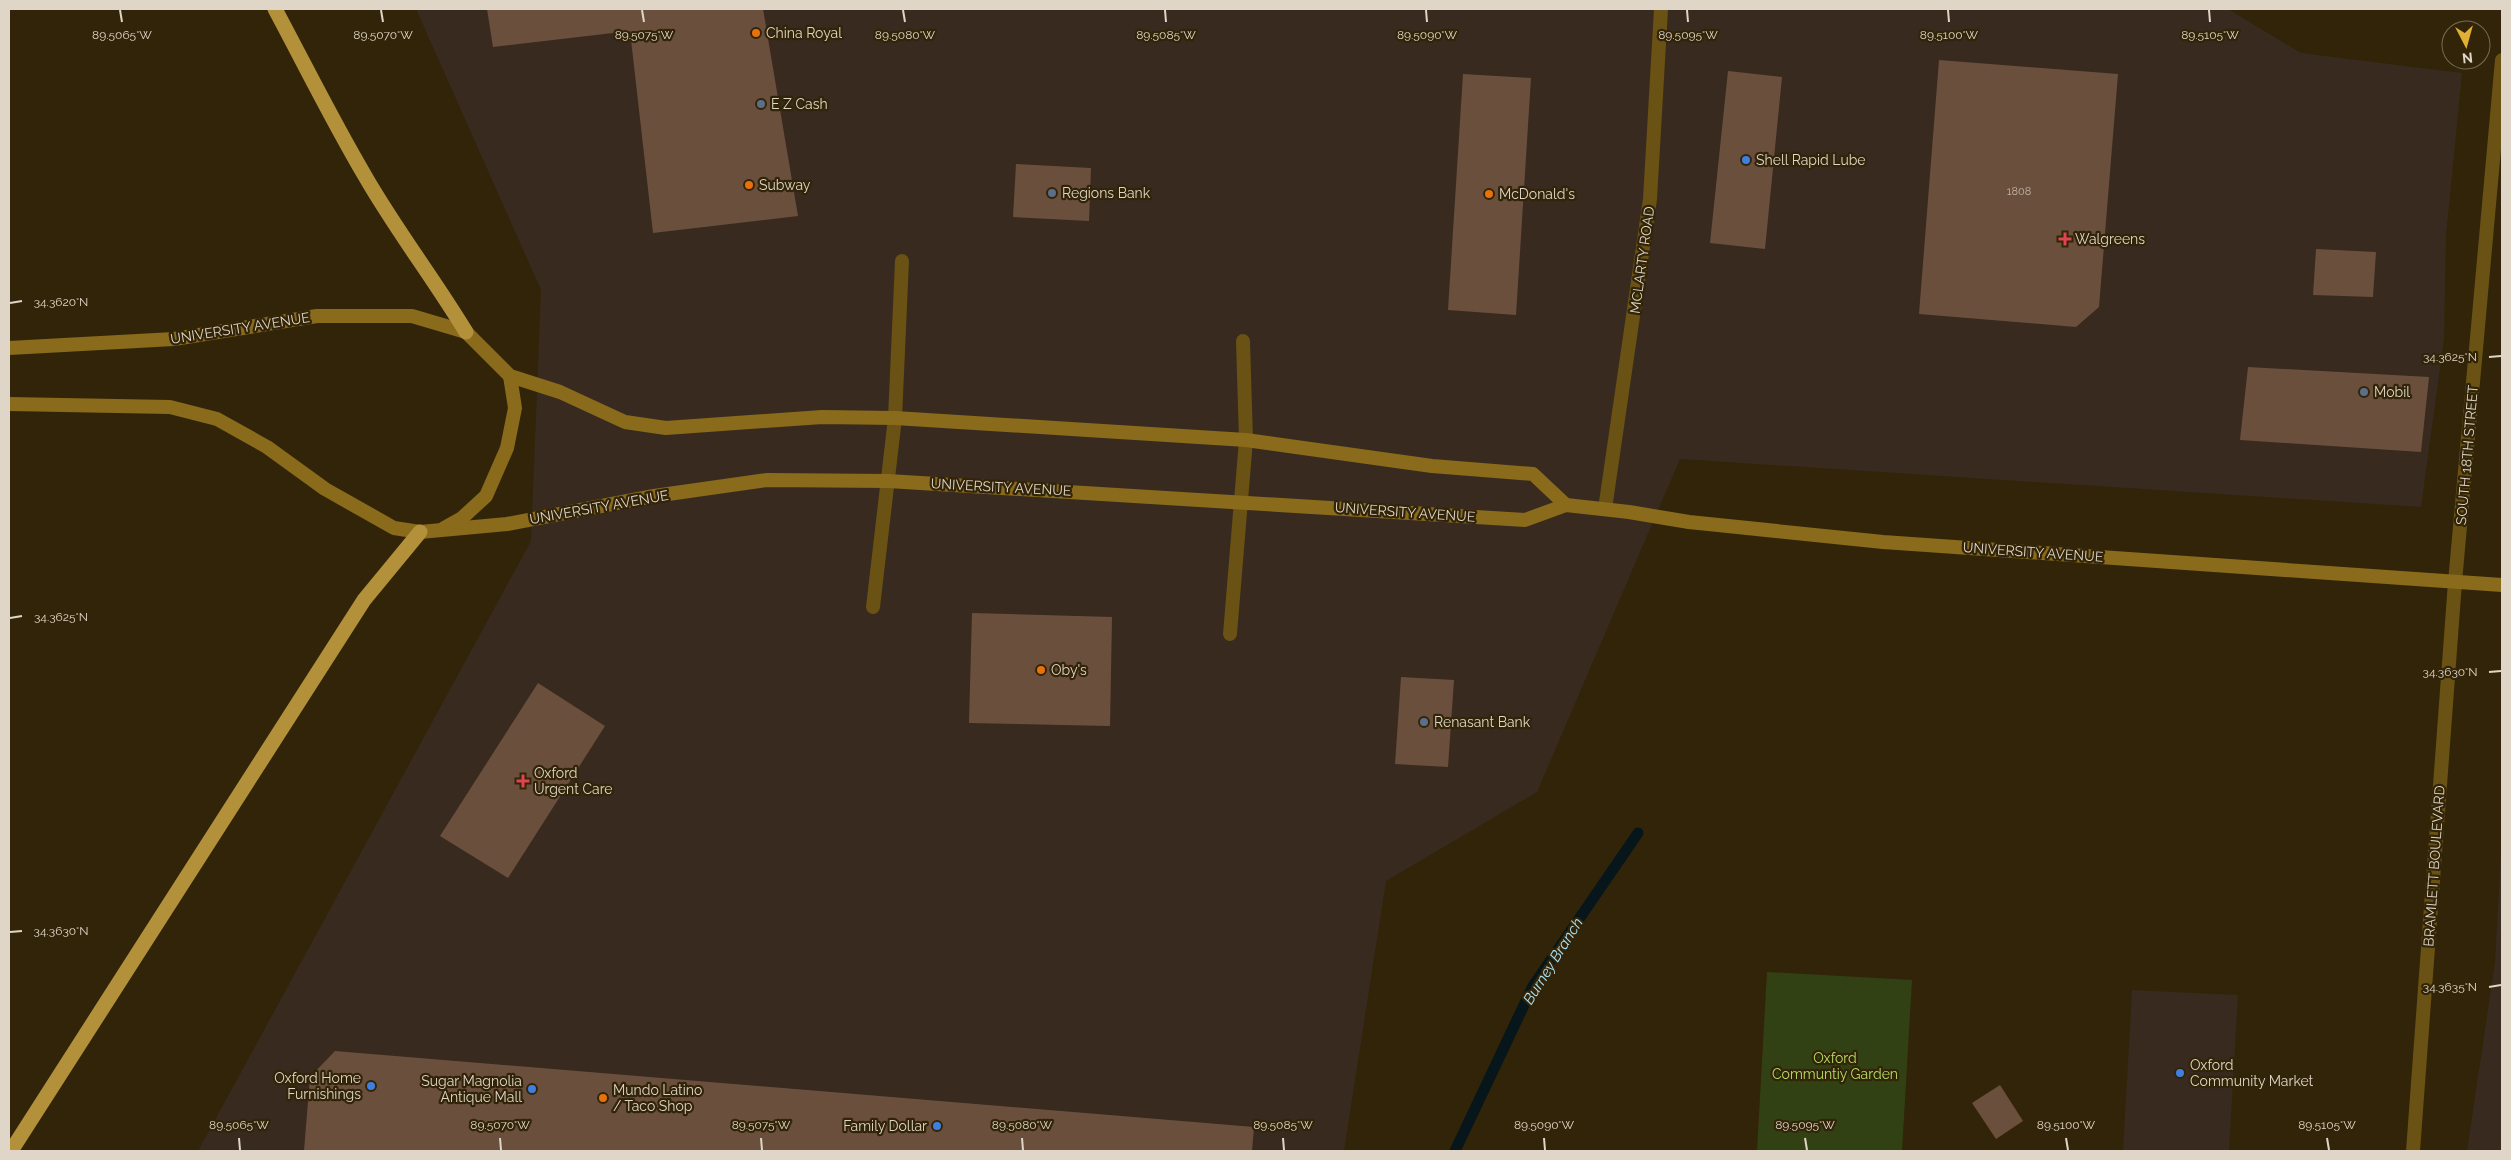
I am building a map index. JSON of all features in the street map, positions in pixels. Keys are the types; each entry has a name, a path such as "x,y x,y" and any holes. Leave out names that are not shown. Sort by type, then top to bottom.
{"highway":[{"path":"275,9 364,176 408,247 442,293 466,332"},
{"path":"11,1151 359,607 420,532"}],"main road":[{"name":"UNIVERSITY AVENUE","path":"9,348 174,339 317,316 353,314 412,316 466,332 510,376 560,392 625,422 666,428 822,417 895,418 1246,440 1432,466 1533,474 1566,505"},
{"name":"UNIVERSITY AVENUE","path":"437,532 462,518 486,496 507,448 515,408 510,376"},
{"name":"UNIVERSITY AVENUE","path":"9,404 170,407 216,419 267,447 325,489 394,528 420,532 437,532 507,524 654,496 766,480 888,481 1525,520 1566,505 1606,509 1689,522 1883,542 2502,585"}],"street":[{"name":"MCLARTY ROAD","path":"1606,509 1650,199 1661,9"},
{"name":"SOUTH 18TH STREET","path":"2455,582 2502,60"},
{"path":"873,607 895,418 902,261"},
{"path":"1230,634 1246,440 1243,341"},
{"name":"BRAMLETT BOULEVARD","path":"2413,1151 2455,582"}],"shaded area":[{"path":"416,9 2228,9 2301,53 2462,73 2446,236 2444,339 2421,507 1680,459 1537,792 1386,881 1344,1151 198,1151 531,541 541,290"},
{"path":"2502,834 2502,1151 2467,1151 2495,962"},
{"name":"Oxford Community Market","path":"2132,990 2238,995 2229,1151 2123,1151"}],"green space":[{"name":"Oxford Communtiy Garden","path":"1767,972 1912,980 1902,1151 1757,1151"}],"building":[{"path":"487,9 763,9 798,216 653,233 630,31 493,47"},
{"name":"Walgreens","path":"1939,60 2118,74 2099,307 2076,327 1919,314"},
{"name":"Shell Rapid Lube","path":"1728,71 1782,77 1765,249 1710,243"},
{"name":"McDonald's","path":"1463,74 1531,78 1516,315 1448,310"},
{"name":"Regions Bank","path":"1016,164 1091,168 1089,221 1013,217"},
{"path":"2316,249 2376,252 2373,297 2313,295"},
{"path":"2248,367 2429,377 2421,452 2240,440"},
{"name":"Oby's","path":"972,613 1112,617 1110,726 969,723"},
{"name":"Renasant Bank","path":"1401,677 1454,680 1448,767 1395,764"},
{"name":"Oxford Urgent Care","path":"538,683 605,726 508,878 440,836"},
{"path":"335,1051 1254,1127 1252,1151 304,1151 310,1077"},
{"path":"2000,1085 2023,1121 1996,1139 1972,1103"}],"waterway":[{"name":"Burney Branch","path":"1455,1151 1533,986 1638,833"}],"place":[{"name":"China Royal","path":"756,33"},
{"name":"E Z Cash","path":"761,104"},
{"name":"Shell Rapid Lube","path":"1746,160"},
{"name":"Subway","path":"749,185"},
{"name":"Regions Bank","path":"1052,193"},
{"name":"McDonald's","path":"1489,194"},
{"name":"Walgreens","path":"2065,239"},
{"name":"Mobil","path":"2364,392"},
{"name":"Oby's","path":"1041,670"},
{"name":"Renasant Bank","path":"1424,722"},
{"name":"Oxford Urgent Care","path":"523,781"},
{"name":"Oxford Community Market","path":"2180,1073"},
{"name":"Oxford Home Furnishings","path":"371,1086"},
{"name":"Sugar Magnolia Antique Mall","path":"532,1089"},
{"name":"Mundo Latino / Taco Shop","path":"603,1098"},
{"name":"Family Dollar","path":"937,1126"}]}
